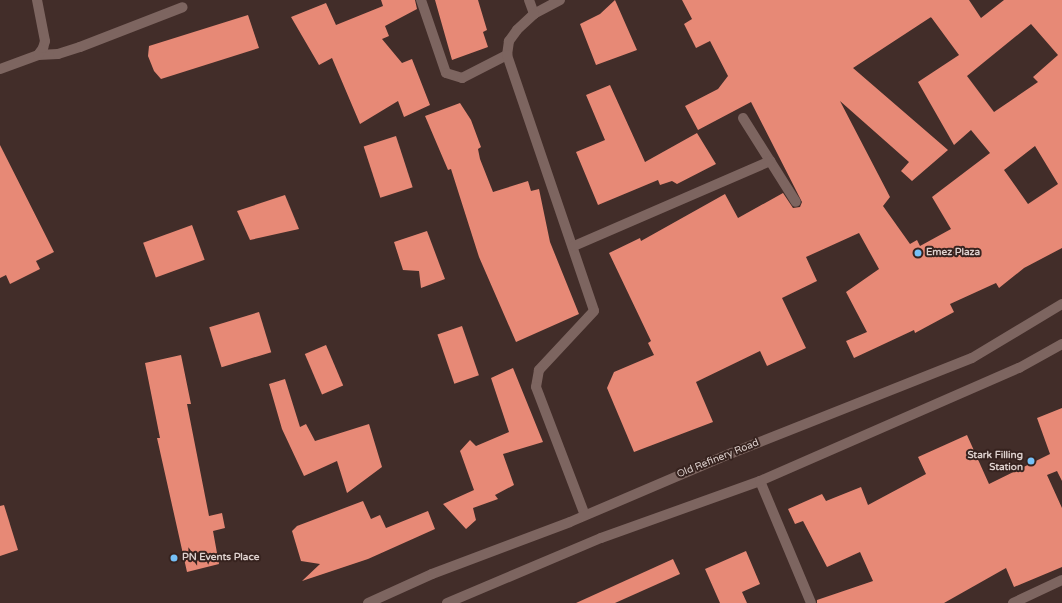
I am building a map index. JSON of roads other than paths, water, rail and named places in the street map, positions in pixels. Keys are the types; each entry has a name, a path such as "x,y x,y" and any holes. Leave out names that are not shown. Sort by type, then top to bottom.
{"street":[{"path":"37,0 45,40 38,54"},
{"path":"421,0 446,73 462,78 507,54"},
{"path":"529,0 534,14"},
{"path":"560,0 534,14 509,41 507,64 574,246 594,311 539,370 536,387 585,515"},
{"path":"0,68 38,54 58,54 80,47 183,7"},
{"path":"744,118 796,202"},
{"path":"574,246 770,161"},
{"name":"Old Refinery Road","path":"368,603 432,574 585,515 732,453 972,358 1062,304"},
{"path":"447,603 601,538 760,481 1019,368 1062,344"},
{"path":"760,481 811,603"},
{"path":"1013,603 1062,580"}],"place":[{"name":"Emez Plaza","path":"918,253"},
{"name":"Stark Filling Station","path":"1031,461"},
{"name":"PN Events Place","path":"174,558"}]}
